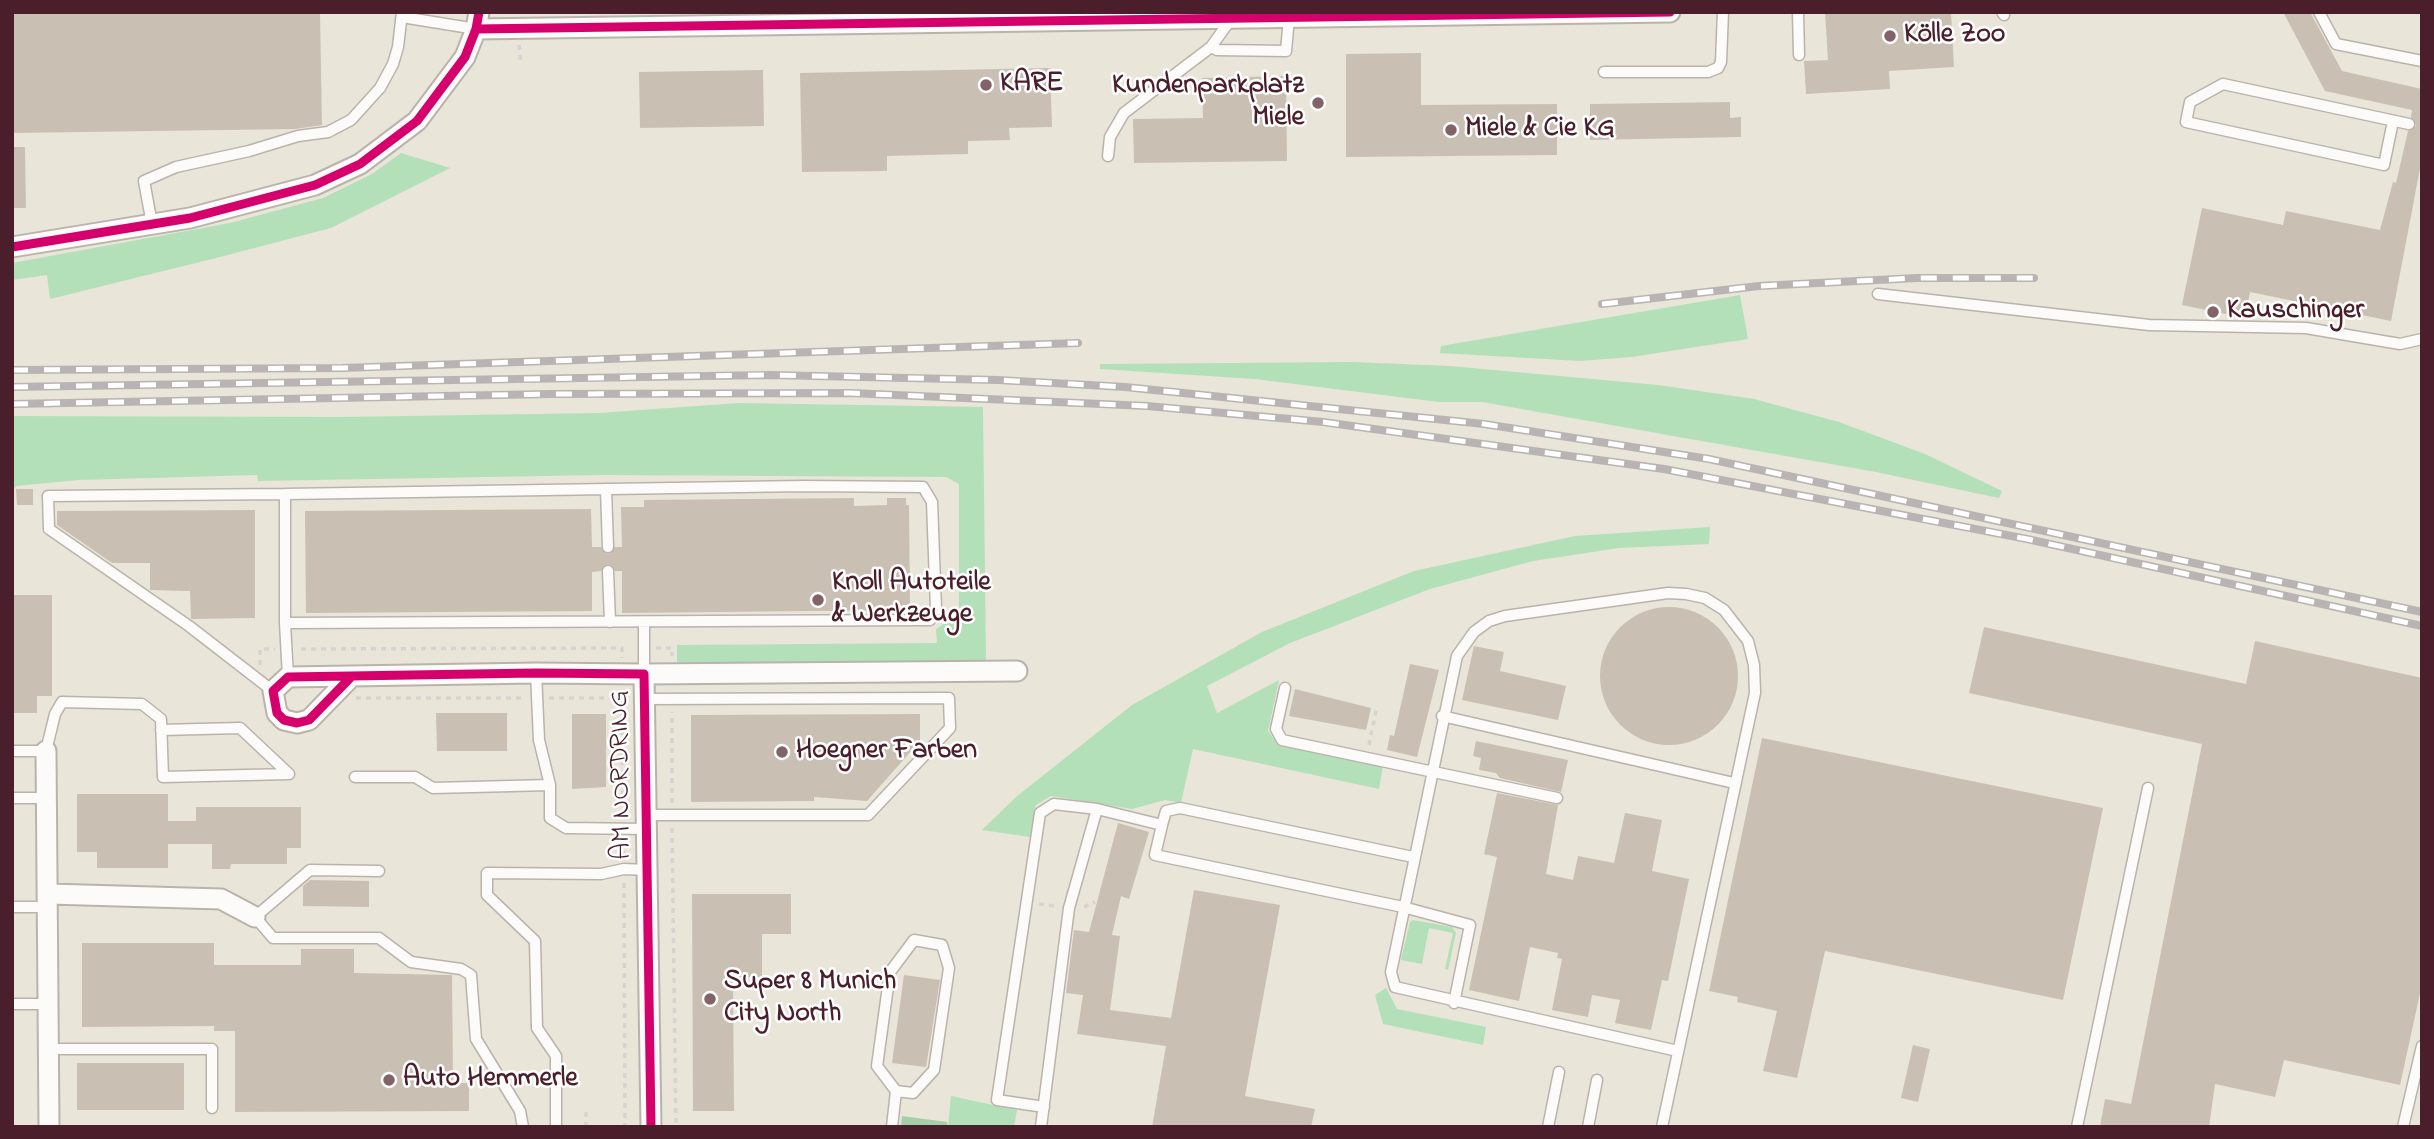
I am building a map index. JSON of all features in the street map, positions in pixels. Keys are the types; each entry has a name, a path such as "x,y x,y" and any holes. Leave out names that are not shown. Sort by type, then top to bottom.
{"street":[{"path":"12,247 190,218 315,185 360,164 417,121 465,57 478,20 1077,17 1231,19 1312,15 1670,12"},
{"name":"AM NORDRING","path":"281,684 351,677 536,673 1017,671"},
{"name":"AM NORDRING","path":"644,674 651,1127"},
{"path":"281,684 276,713 284,720 297,723 320,711 351,677"},
{"path":"46,751 49,1127"},
{"path":"49,900 221,899 255,917"}],"lane":[{"path":"1604,72 1708,72 1718,68 1721,62 1723,12"},
{"path":"1798,12 1799,55"},
{"path":"2319,12 2336,44 2422,61"},
{"path":"152,224 144,181 176,167 249,151 298,136 328,132 351,120 380,88 393,64 402,15 478,20"},
{"path":"1211,47 1217,50 1286,51 1289,18"},
{"path":"1108,156 1110,137 1124,113 1211,47 1231,19"},
{"path":"2393,121 2384,165 2186,122 2190,102 2223,84 2409,124"},
{"path":"1878,293 2149,325 2306,328 2400,344 2422,339"},
{"path":"285,494 285,623 281,684 189,626 49,529 48,496 923,487 932,502 936,610 930,620 285,623"},
{"path":"606,489 608,547"},
{"path":"608,571 610,622"},
{"path":"1662,1127 1755,693 1754,665 1748,641 1736,622 1705,598 1686,594 1668,593 1504,616 1489,621 1474,632 1457,656 1403,907 1391,972 1395,987 1454,1003 1678,1051"},
{"path":"643,623 644,674"},
{"path":"536,673 539,740 550,785 550,818 566,828 646,822 672,815 868,815 950,728 949,698 645,698"},
{"path":"1284,688 1276,729 1282,740 1557,799"},
{"path":"12,751 46,751 55,714 62,702 142,704 161,719 161,730 163,776 289,774 240,728 161,730"},
{"path":"1442,716 1734,783"},
{"path":"355,777 415,777 433,788 550,785"},
{"path":"2077,1127 2148,788"},
{"path":"12,797 47,798"},
{"path":"1044,1107 997,1100 1040,813 1054,804 1097,809 1162,825"},
{"path":"1413,857 1180,808 1166,811 1155,855 1403,907 1470,925 1454,1003"},
{"path":"1041,1127 1069,908 1097,809"},
{"path":"556,1127 556,1056 537,1028 535,941 486,895 487,873 601,874 624,869 647,870"},
{"path":"379,871 310,870 255,917 273,937 379,938 411,962 461,969 471,975 476,1039 520,1111 523,1127"},
{"path":"12,907 49,900"},
{"path":"892,1127 896,1091 877,1066 890,972 914,940 942,945 949,968 934,1070 913,1093 896,1091"},
{"path":"12,1004 49,1004"},
{"path":"2403,1127 2422,1046"},
{"path":"49,1048 212,1048 212,1108"},
{"path":"1548,1127 1559,1072"},
{"path":"1588,1127 1597,1080"}],"path":[{"path":"622,648 672,648 672,673"},
{"path":"352,698 645,698"},
{"path":"672,699 676,1127"},
{"path":"1366,758 1377,706"},
{"path":"586,1112 586,1127"}],"green space":[{"path":"401,153 450,168 331,228 216,258 50,299 47,275 12,280 12,263 230,223 323,198 372,174"},
{"path":"1740,295 1748,339 1631,357 1580,361 1440,353 1441,346"},
{"path":"1353,362 1450,366 1658,385 1754,399 1839,422 1925,454 2002,491 1999,498 1876,472 1482,402 1439,402 1255,379 1100,369 1100,364"},
{"path":"739,403 983,407 986,662 677,662 677,645 937,643 936,629 945,623 959,622 959,484 946,477 603,475 258,481 257,475 79,480 16,486 12,492 12,416 341,417 599,413"},
{"path":"1710,527 1709,544 1619,548 1533,561 1430,589 1290,643 1207,686 1217,713 1279,680 1268,731 1278,744 1383,766 1379,789 1193,749 1181,803 1165,800 1132,809 1051,796 1036,805 1030,837 982,830 1016,797 1132,705 1262,632 1414,571 1575,536"},
{"path":"1413,920 1452,927 1456,933 1448,970 1445,969 1453,933 1429,928 1422,964 1401,960 1410,922"},
{"path":"1386,988 1397,1009 1486,1027 1483,1045 1383,1024 1375,995"},
{"path":"951,1096 1017,1110 1014,1127 948,1127"},
{"path":"902,1116 947,1122 948,1127 901,1127"}],"building":[{"path":"12,12 320,12 322,125 295,129 12,133"},
{"name":"Kölle Zoo","path":"1825,12 1951,12 1954,67 1889,71 1890,89 1806,94 1804,61 1828,60"},
{"path":"2283,12 2310,12 2342,71 2422,89 2422,158 2391,321 2250,292 2245,318 2182,305 2202,208 2283,225 2286,211 2380,230 2393,182 2396,183 2408,131 2416,126 2411,117 2412,110 2325,91"},
{"name":"Miele & Cie KG","path":"1421,53 1421,105 1557,104 1557,155 1346,157 1346,54"},
{"path":"1050,68 1052,127 1009,128 1010,140 968,141 968,154 887,156 887,171 802,172 800,73"},
{"path":"763,70 764,126 640,128 639,72"},
{"path":"1286,76 1287,161 1134,163 1133,119 1203,118 1202,78"},
{"path":"1730,102 1730,118 1741,117 1741,137 1590,140 1590,104"},
{"path":"12,147 25,147 26,208 12,208"},
{"path":"16,489 33,489 33,505 17,505"},
{"path":"854,498 854,506 887,505 887,498 906,498 906,505 909,505 910,610 622,613 622,571 615,571 608,564 601,571 592,572 592,611 306,613 305,511 591,509 592,547 601,547 608,554 615,547 622,547 621,507 644,507 644,500"},
{"path":"255,510 255,618 191,619 190,591 150,590 150,563 112,563 57,525 57,511"},
{"path":"12,595 52,595 52,696 37,696 37,713 12,713"},
{"path":"1669,607 1695,612 1718,627 1733,650 1738,676 1733,702 1718,725 1695,740 1669,745 1643,740 1620,725 1605,702 1600,676 1605,650 1620,627 1643,612"},
{"path":"1984,627 2246,684 2255,641 2422,678 2422,984 2400,1085 2284,1060 2275,1097 2215,1084 2209,1127 2100,1127 2105,1099 2131,1104 2202,744 1969,693"},
{"path":"1474,646 1504,652 1500,671 1566,686 1558,720 1462,700"},
{"path":"1410,664 1439,670 1417,757 1387,750 1390,735 1394,736"},
{"path":"1295,689 1371,708 1366,730 1289,716"},
{"path":"436,713 507,713 507,751 437,751"},
{"path":"572,714 606,714 606,787 572,789"},
{"path":"920,714 920,741 867,801 814,797 814,801 691,802 691,715"},
{"path":"1762,738 2103,808 2063,1000 1825,951 1797,1078 1763,1071 1777,1011 1737,1002 1738,997 1709,991"},
{"path":"1476,741 1568,760 1561,792 1500,778 1496,773 1479,770 1481,758 1473,756"},
{"path":"1497,793 1558,805 1546,874 1573,880 1578,856 1614,863 1625,813 1662,820 1652,871 1689,879 1668,981 1662,980 1651,1030 1615,1023 1620,1000 1592,995 1588,1017 1552,1010 1562,959 1557,958 1558,953 1530,947 1519,1001 1469,990 1497,857 1484,854"},
{"path":"77,794 168,794 168,821 196,821 196,807 301,807 301,848 287,848 287,864 231,864 230,869 212,869 212,844 168,844 168,868 97,868 97,852 77,852"},
{"path":"1118,823 1149,832 1129,899 1121,896 1112,935 1120,936 1110,1010 1171,1018 1194,890 1280,905 1245,1096 1315,1109 1311,1127 1152,1127 1166,1046 1077,1034 1083,995 1066,993 1074,930 1089,932"},
{"path":"310,880 369,881 369,907 303,906 303,886"},
{"path":"692,894 791,894 791,934 762,934 762,977 733,977 734,1111 693,1111"},
{"path":"82,943 214,943 214,965 301,965 301,949 354,949 354,973 452,975 453,1083 469,1083 469,1111 235,1112 235,1031 214,1031 214,1026 82,1027"},
{"path":"904,975 940,980 926,1067 892,1063"},
{"path":"1913,1045 1930,1049 1918,1102 1901,1098"},
{"path":"77,1063 184,1063 184,1110 77,1110"}],"railway":[{"path":"1602,304 1759,286 1917,278 2034,278"},
{"path":"12,370 342,368 1078,343"},
{"path":"12,387 770,375 998,380 1125,387 1484,424 1709,459 2422,612"},
{"path":"12,404 551,394 850,393 1147,406 1323,422 1664,469 2027,539 2422,626"}],"cycle path":[{"path":"12,247 190,218 315,185 360,164 417,121 465,57 476,29 479,12"},
{"path":"476,29 1670,12"},
{"path":"351,677 309,720 297,723 284,720 277,713 273,691 288,677 644,674 651,1127"}],"place":[{"name":"Kölle Zoo","path":"1890,36"},
{"name":"KARE","path":"986,85"},
{"name":"Kundenparkplatz Miele","path":"1318,103"},
{"name":"Miele & Cie KG","path":"1451,130"},
{"name":"Kauschinger","path":"2213,312"},
{"name":"Knoll Autoteile & Werkzeuge","path":"818,600"},
{"name":"Hoegner Farben","path":"782,752"},
{"name":"Super 8 Munich City North","path":"710,999"},
{"name":"Auto Hemmerle","path":"389,1080"}]}
